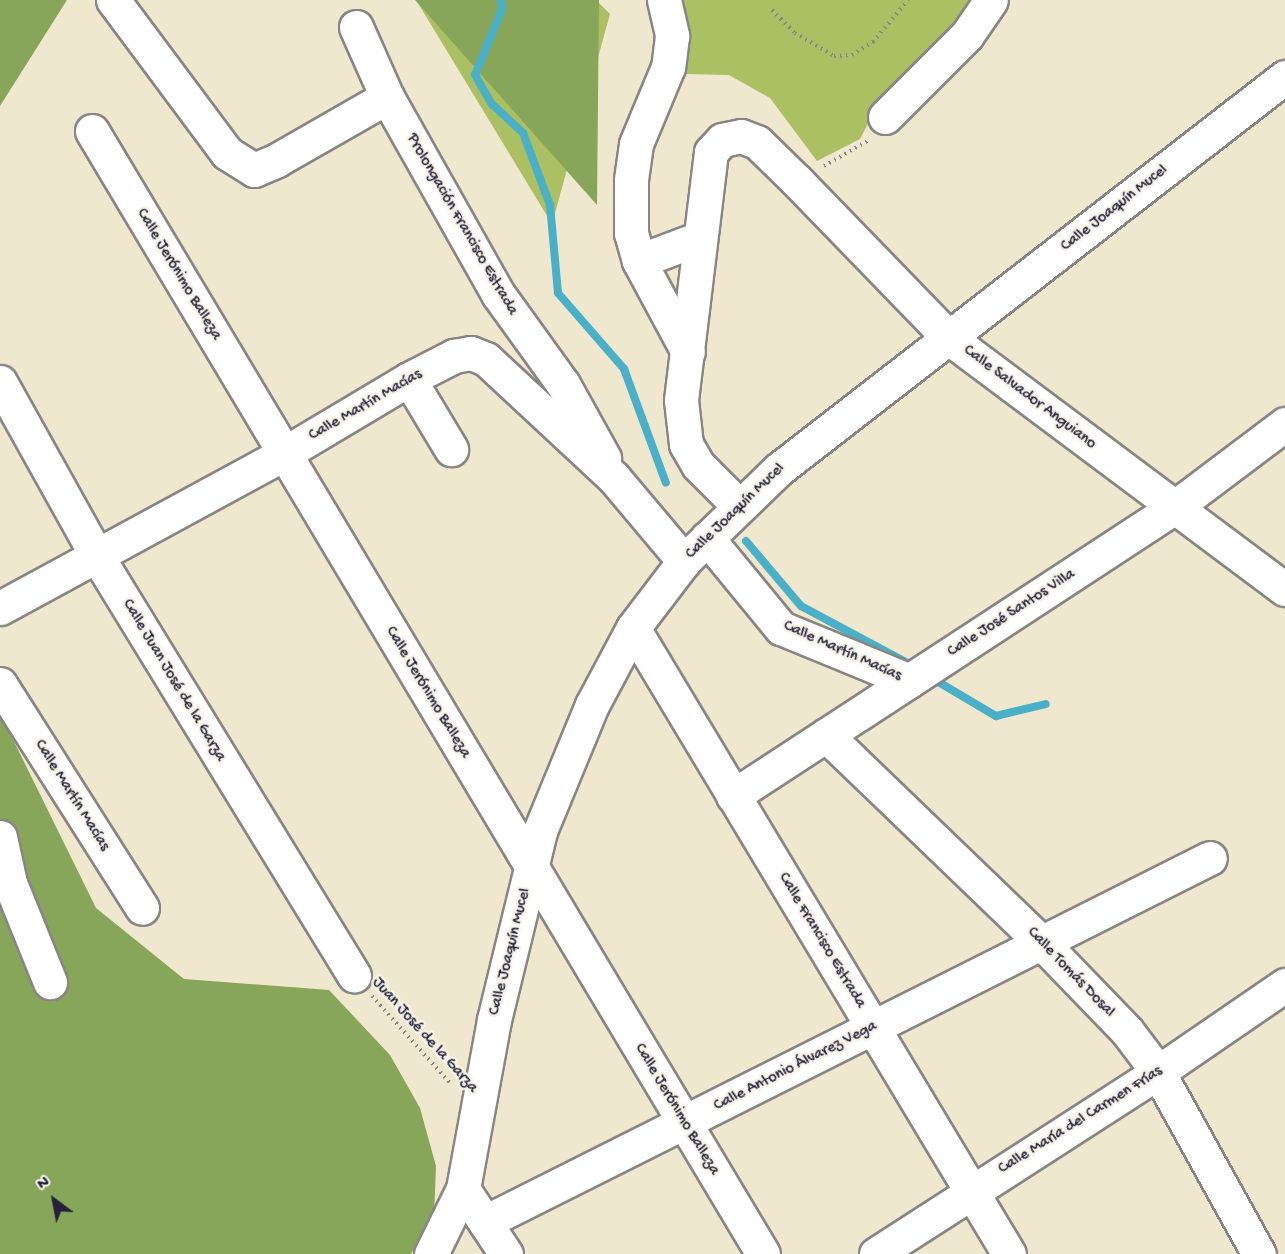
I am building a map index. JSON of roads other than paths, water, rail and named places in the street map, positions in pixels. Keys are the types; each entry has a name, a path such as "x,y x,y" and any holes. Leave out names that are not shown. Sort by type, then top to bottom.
{"street":[{"path":"113,0 227,153 254,170 387,97"},
{"path":"664,0 672,36 668,67 636,144 631,180 630,233 639,261 688,352"},
{"path":"885,117 967,35 991,0"},
{"name":"Prolongación Francisco Estrada","path":"356,27 387,97 498,294 563,384 614,478"},
{"name":"Calle Joaquín Mucel","path":"463,1189 477,1112 531,869 558,781 592,705 633,628 684,561 779,469 1285,77"},
{"name":"Calle Jerónimo Balleza","path":"92,131 763,1254"},
{"name":"Calle Salvador Anguiano","path":"700,238 711,152 722,140 741,136 756,142 950,338 1285,589"},
{"path":"639,261 700,238 681,400 686,444 698,465 739,506"},
{"name":"Calle Martín Macías","path":"0,608 285,453 408,378 454,356 471,353 486,359 614,478 684,561"},
{"path":"408,378 451,449"},
{"name":"Calle Juan José de la Garza","path":"0,382 97,556 354,976"},
{"name":"Calle José Santos Villa","path":"733,796 1175,507 1285,424"},
{"name":"Calle Martín Macías","path":"707,538 781,628 910,681"},
{"name":"Calle Francisco Estrada","path":"633,628 1009,1254"},
{"name":"Calle Martín Macías","path":"0,684 142,908"},
{"name":"Calle Tomás Dosal","path":"826,735 1042,943 1126,1031 1158,1072 1259,1254"},
{"path":"0,837 10,883 50,982"},
{"name":"Calle Antonio Álvarez Vega","path":"485,1222 1210,858"},
{"name":"Calle María del Carmen Frías","path":"876,1254 1158,1072 1285,985"},
{"path":"463,1189 506,1254"},
{"path":"431,1254 463,1189"}],"waterway":[{"path":"501,0 502,9 475,75 492,104 523,133 550,205 558,293 624,369 666,483"},
{"path":"746,541 801,606 909,664"},
{"path":"930,677 996,716 1046,704"}]}
